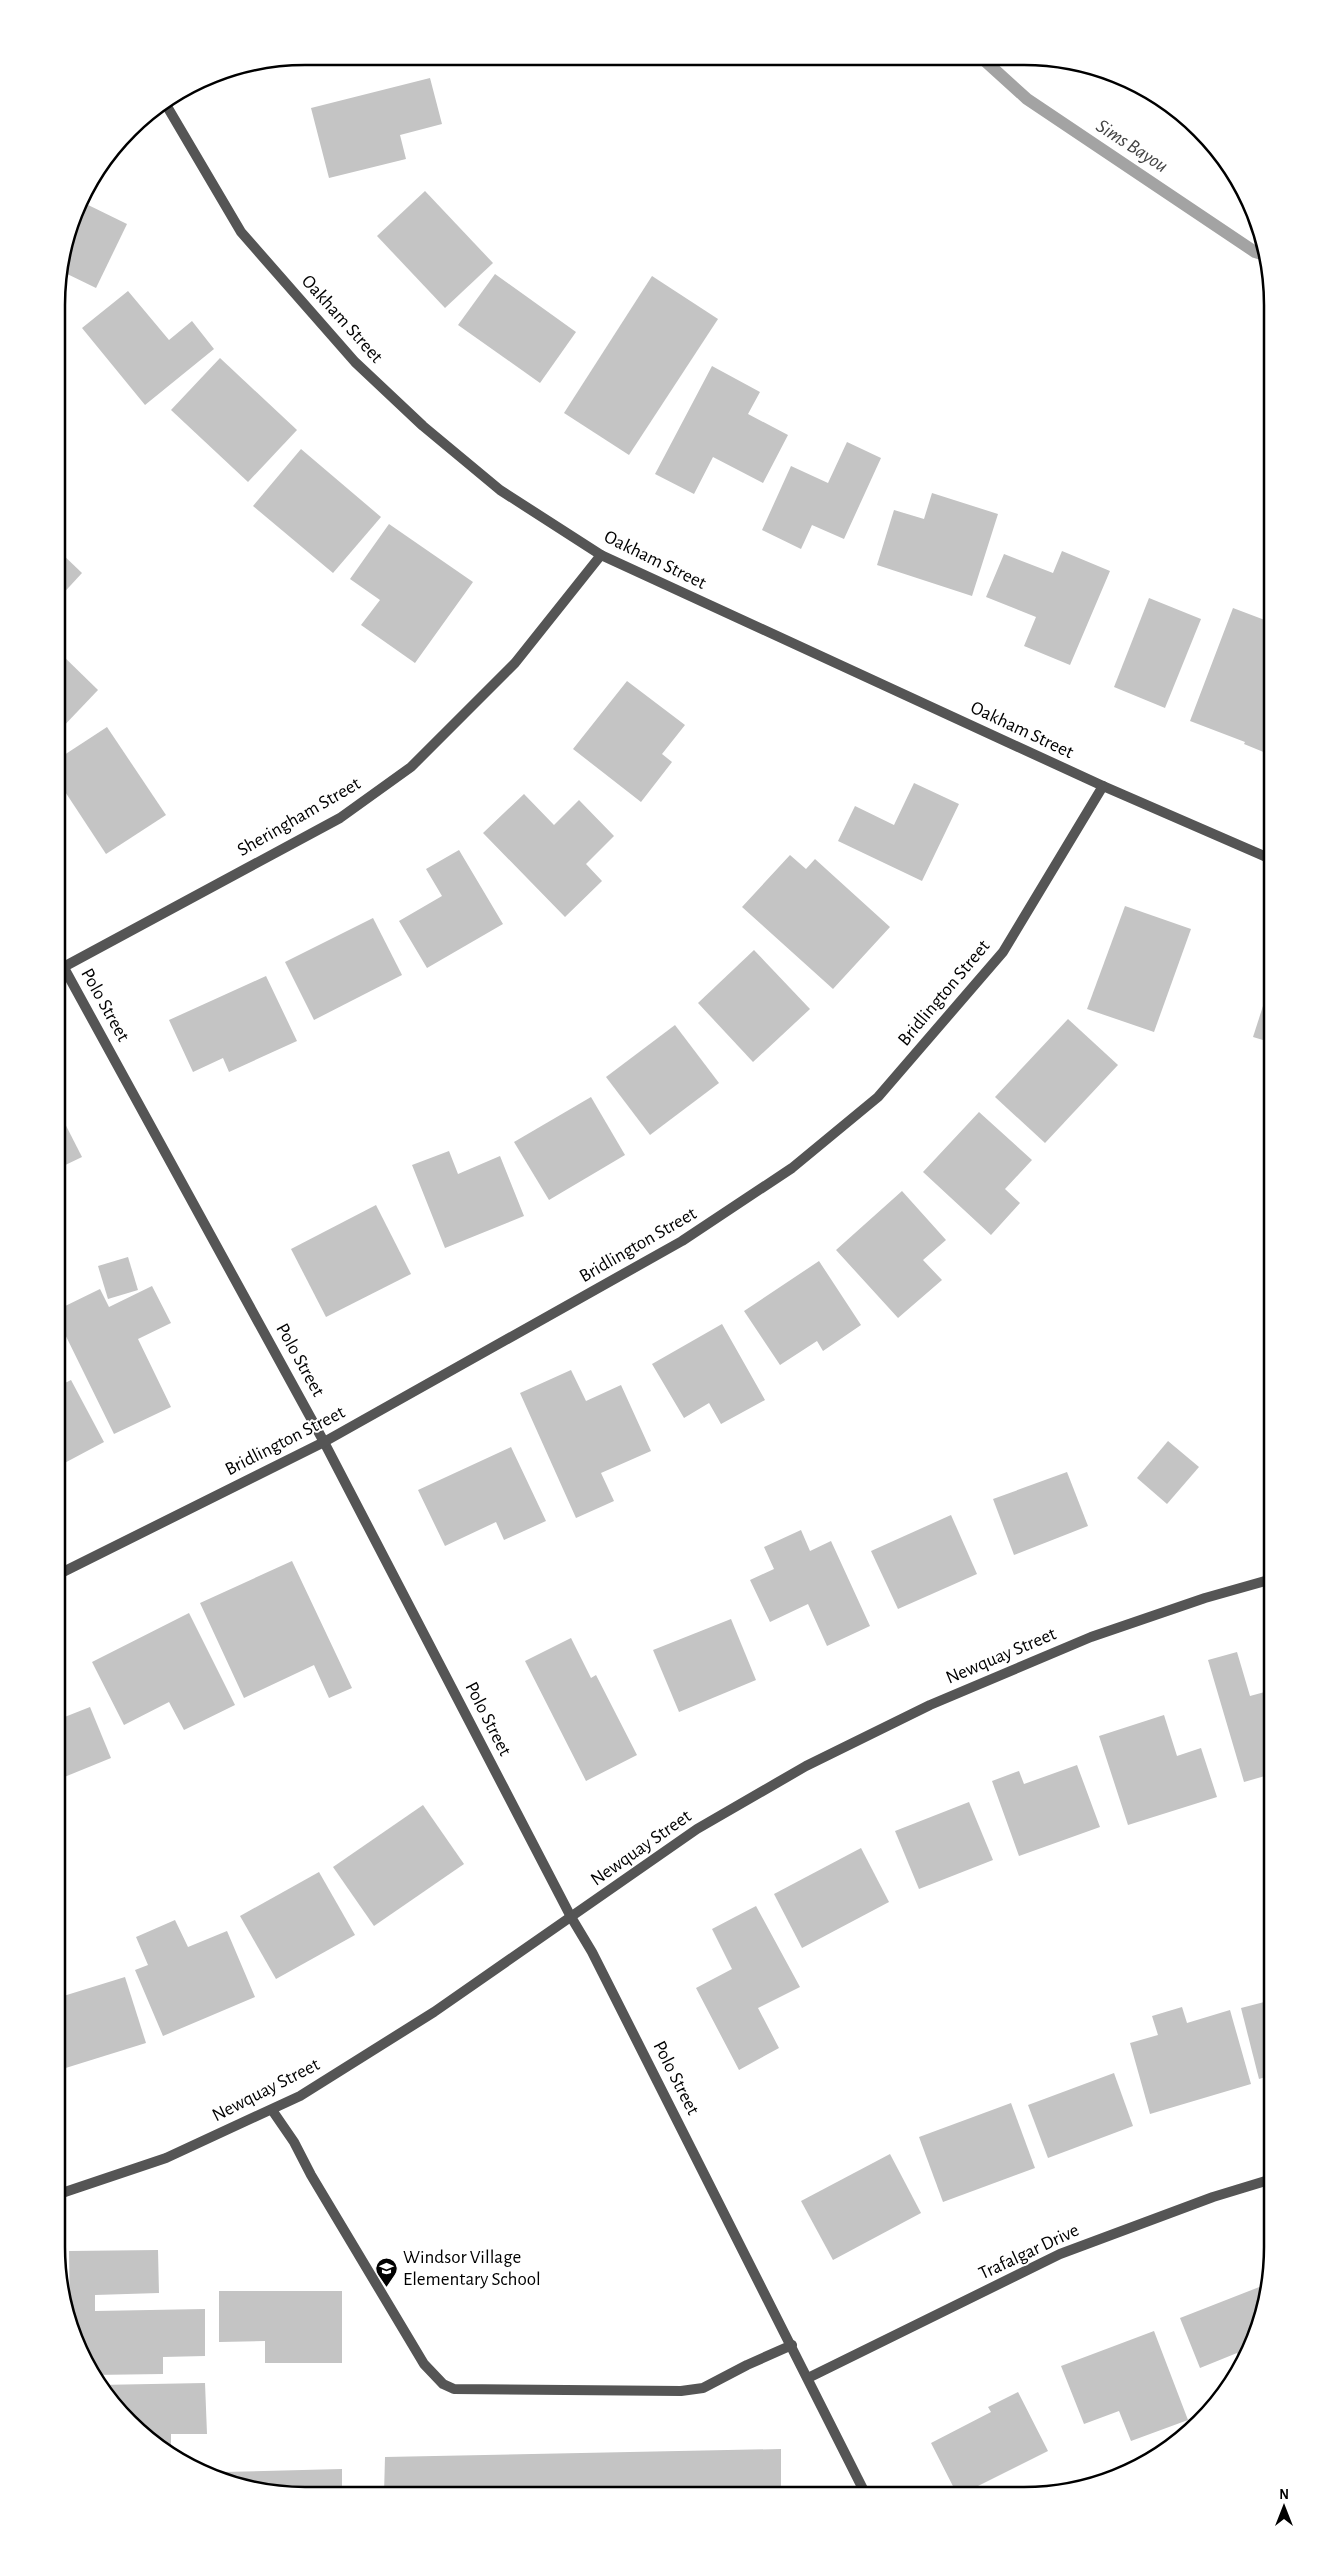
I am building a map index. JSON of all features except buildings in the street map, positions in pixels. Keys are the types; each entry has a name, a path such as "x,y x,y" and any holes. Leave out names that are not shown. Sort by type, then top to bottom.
{"street":[{"name":"Oakham Street","path":"168,108 241,232 355,362 423,426 500,490 600,556 1103,786 1264,856"},
{"name":"Sheringham Street","path":"65,967 340,818 411,768 515,663 600,556"},
{"name":"Bridlington Street","path":"65,1571 324,1442 682,1241 792,1168 878,1097 1003,952 1103,786"},
{"name":"Polo Street","path":"65,976 324,1442 571,1918 592,1952 862,2487"},
{"name":"Newquay Street","path":"65,2192 166,2158 300,2096 434,2012 697,1829 806,1766 930,1706 1091,1637 1205,1598 1264,1581"},
{"path":"272,2110 294,2142 311,2176 424,2364 443,2384 454,2389 681,2391 703,2388 747,2365 792,2345"},
{"name":"Trafalgar Drive","path":"808,2378 1060,2254 1212,2196 1264,2181"}],"waterway":[{"name":"Sims Bayou","path":"990,65 1027,99 1258,253"}],"place":[{"name":"Windsor Village Elementary School","path":"387,2287"}]}
